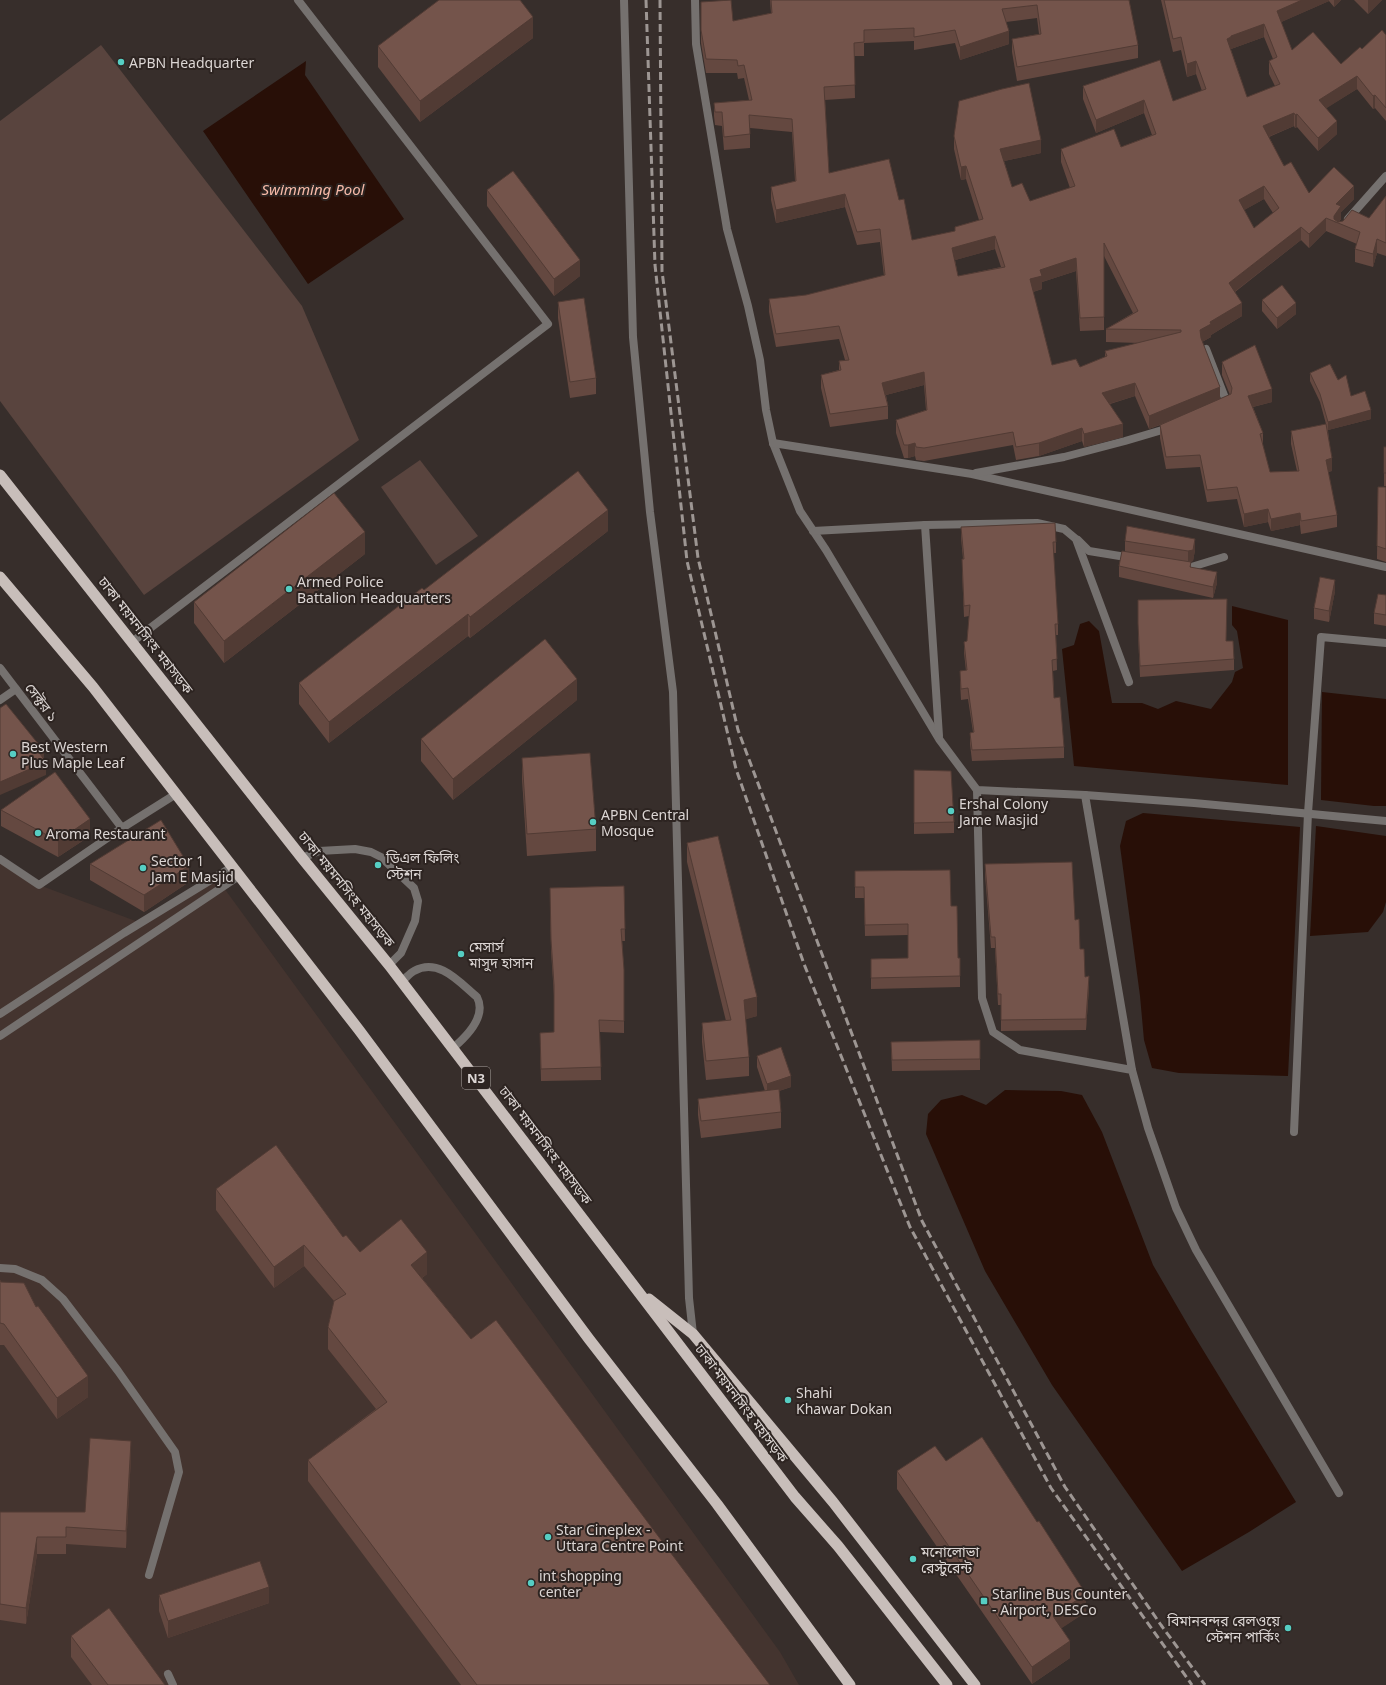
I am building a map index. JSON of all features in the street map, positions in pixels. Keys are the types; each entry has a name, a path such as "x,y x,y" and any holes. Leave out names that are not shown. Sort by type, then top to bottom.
{"highway":[{"name":"ঢাকা ময়মনসিংহ মহাসড়ক","path":"0,475 302,858 402,981 795,1497 838,1546 947,1685"},
{"path":"0,577 93,687 359,1030 589,1339 717,1504 850,1685"},
{"path":"636,1289 693,1334 833,1502 975,1685"}],"street":[{"path":"132,642 548,324 298,0"},
{"path":"624,0 633,337 650,512 673,692 689,1290 693,1334"},
{"path":"695,0 696,44 726,222 748,306 758,352 766,410 773,443 800,511 813,530 939,739 977,790 982,998 993,1032 1020,1050 1132,1070"},
{"path":"1344,224 1386,176"},
{"path":"1206,349 1227,403 1220,406"},
{"path":"972,474 1080,453 1162,431 1176,425"},
{"path":"773,443 972,474 1386,567"},
{"path":"813,530 925,525 1037,523 1064,529 1089,551 1142,560"},
{"path":"925,525 939,739"},
{"path":"1076,539 1129,682"},
{"path":"1173,565 1188,568 1224,557"},
{"path":"1294,1132 1308,814 1321,637 1386,643"},
{"name":"সেক্টর ১","path":"0,668 122,828"},
{"path":"0,700 16,690"},
{"path":"977,790 1085,795 1386,821"},
{"path":"0,860 39,885 122,828 176,794"},
{"path":"1085,795 1132,1070 1148,1128 1176,1208 1196,1250 1339,1493"},
{"path":"302,858 319,851 355,849 371,852 381,857 414,888 418,901 415,921 401,953 389,965"},
{"path":"0,1014 124,933 232,867"},
{"path":"0,1036 239,876"},
{"path":"402,981 415,970 431,967 444,970 477,997 480,1003 480,1013 467,1036 453,1048"},
{"path":"0,1268 14,1269 42,1280 63,1299 118,1371 175,1452 179,1472 149,1575"},
{"path":"168,1674 173,1685"}],"shaded area":[{"path":"101,45 302,306 359,440 144,595 0,401 0,121"},
{"path":"420,460 478,536 436,565 381,487"},
{"path":"0,859 39,885 141,923 216,877 780,1652 799,1685 0,1685"}],"water":[{"name":"Swimming Pool","path":"306,61 305,75 404,219 308,284 203,131"},
{"path":"1232,606 1288,620 1288,785 1074,766 1062,649 1074,645 1080,624 1089,621 1099,631 1112,703 1142,703 1158,709 1176,701 1211,709 1232,682 1235,672 1243,668 1237,631 1232,625"},
{"path":"1322,692 1386,699 1386,806 1321,800"},
{"path":"1143,813 1300,827 1288,1076 1179,1073 1152,1068 1144,1040 1140,996 1120,846 1126,821"},
{"path":"1316,826 1386,836 1386,902 1383,912 1368,932 1310,936"},
{"path":"1005,1090 1061,1091 1082,1095 1102,1132 1153,1265 1192,1332 1296,1502 1249,1532 1182,1571 1052,1385 985,1271 926,1134 928,1114 941,1100 962,1095 986,1105"}],"building":[{"path":"439,0 520,0 533,17 420,101 378,46"},
{"path":"731,0 733,21 772,13 771,0 1129,0 1138,45 1017,67 1012,39 1041,34 1037,5 1002,9 1009,31 960,47 955,30 914,37 914,28 864,30 864,42 854,43 855,85 824,87 829,173 889,159 899,200 904,199 912,240 955,231 955,227 983,219 966,166 961,167 954,136 959,101 1029,83 1041,140 1000,149 1012,187 1022,183 1030,201 1075,186 1061,149 1114,129 1121,147 1156,134 1144,100 1096,120 1083,86 1160,60 1173,101 1206,89 1196,61 1187,64 1181,37 1173,39 1164,0 1302,0 1277,11 1292,50 1313,32 1341,64 1360,47 1362,49 1382,30 1386,35 1386,108 1375,95 1373,96 1357,76 1319,100 1337,121 1318,138 1297,114 1295,115 1294,113 1263,126 1284,166 1291,162 1309,193 1334,167 1354,186 1336,204 1341,206 1334,216 1334,219 1338,222 1343,221 1352,210 1369,218 1386,196 1386,243 1377,239 1373,254 1355,249 1360,232 1326,218 1309,234 1301,227 1229,283 1242,303 1210,322 1211,324 1200,330 1201,338 1220,387 1149,416 1135,383 1102,393 1123,424 1084,434 1082,428 1039,443 1016,447 1013,432 924,448 916,447 915,443 904,445 896,420 927,410 924,372 882,383 888,406 830,414 821,375 841,370 839,361 849,360 839,326 776,334 769,299 806,295 885,275 880,229 857,232 845,194 776,210 771,187 796,181 792,119 749,115 750,134 724,137 722,112 715,112 714,103 752,100 744,65 738,66 737,60 706,59 701,30 701,2","holes":["1264,24 1277,57 1269,61 1280,84 1247,97 1227,39 1231,36","1264,186 1279,208 1254,228 1239,200","995,236 1005,267 958,276 952,248","1104,243 1138,311 1106,329 1181,330 1181,332 1105,351 1107,356 1080,367 1076,359 1052,365 1030,279 1042,276 1040,270 1076,258 1080,318 1104,317"]},
{"path":"513,171 580,260 554,279 487,190"},
{"path":"1282,285 1296,303 1277,318 1262,300"},
{"path":"584,298 596,378 570,382 558,302"},
{"path":"1255,345 1272,389 1248,396 1263,433 1260,434 1270,472 1299,471 1291,431 1326,424 1332,458 1326,460 1337,515 1301,521 1300,513 1271,519 1268,509 1244,514 1237,487 1207,490 1200,455 1166,457 1160,425 1231,394 1232,388 1222,362"},
{"path":"1330,364 1338,380 1346,375 1351,396 1365,391 1371,410 1328,422 1320,394 1310,373"},
{"path":"1384,447 1386,447 1386,473 1384,473"},
{"path":"578,471 608,510 470,617 468,614 329,722 299,683 422,588 424,590"},
{"path":"1378,487 1386,487 1386,549 1377,546"},
{"path":"334,493 365,532 224,641 194,602"},
{"path":"1055,523 1056,542 1053,542 1058,624 1055,624 1057,659 1052,660 1054,698 1060,697 1064,747 972,750 970,733 974,732 968,688 961,689 960,671 967,670 964,642 967,641 970,605 964,606 962,559 964,559 961,527"},
{"path":"1127,526 1195,539 1193,550 1188,551 1125,541"},
{"path":"1122,551 1191,562 1190,567 1217,572 1213,587 1119,566"},
{"path":"1320,577 1335,580 1329,611 1314,608"},
{"path":"1378,594 1386,595 1386,615 1374,613"},
{"path":"1227,599 1226,641 1233,641 1234,659 1140,666 1138,600"},
{"path":"545,639 577,679 453,779 421,739"},
{"path":"6,704 44,751 40,754 46,762 0,782 0,708"},
{"path":"590,753 596,829 527,834 522,758"},
{"path":"914,770 951,771 954,822 914,823"},
{"path":"55,772 90,819 58,841 1,810"},
{"path":"161,820 189,866 144,895 90,864"},
{"path":"718,836 757,997 744,1000 749,1057 706,1061 702,1023 731,1020 687,843"},
{"path":"1072,862 1075,920 1079,919 1080,949 1084,949 1085,977 1089,976 1086,1019 1001,1020 1001,994 998,994 995,937 991,937 985,864"},
{"path":"950,870 951,906 957,906 958,958 960,958 960,976 871,978 871,959 908,958 908,924 865,925 864,887 855,887 855,871"},
{"path":"624,886 625,929 621,929 624,970 624,1021 599,1020 601,1067 541,1069 540,1033 554,1032 554,985 550,888"},
{"path":"980,1040 980,1059 892,1060 891,1042"},
{"path":"781,1047 791,1076 767,1084 757,1056"},
{"path":"779,1089 781,1112 701,1121 698,1099"},
{"name":"int shopping center","path":"276,1145 343,1237 346,1235 360,1252 401,1219 427,1252 411,1265 471,1339 496,1320 770,1685 477,1685 308,1460 387,1402 328,1327 334,1301 346,1294 304,1245 274,1267 216,1189"},
{"path":"0,1280 1,1282 24,1283 36,1307 38,1306 88,1376 57,1398 4,1324 0,1323"},
{"path":"982,1437 1086,1594 1053,1616 1070,1641 1032,1667 897,1471 935,1446 946,1461"},
{"path":"90,1438 131,1441 126,1531 66,1527 66,1537 37,1537 26,1608 0,1604 0,1512 85,1512"},
{"path":"260,1561 269,1587 168,1621 159,1595"},
{"path":"109,1608 165,1685 108,1685 71,1636"}],"railway":[{"path":"646,0 655,265 687,561 736,769 804,964 910,1227 1051,1488 1192,1685"},
{"path":"660,0 662,271 698,558 738,730 922,1221 1065,1487 1161,1625 1205,1685"}],"place":[{"name":"APBN Headquarter","path":"121,62"},
{"name":"Armed Police Battalion Headquarters","path":"289,589"},
{"name":"Best Western Plus Maple Leaf","path":"13,754"},
{"name":"Ershal Colony Jame Masjid","path":"951,811"},
{"name":"APBN Central Mosque","path":"593,822"},
{"name":"Aroma Restaurant","path":"38,833"},
{"name":"ডিএল ফিলিং স্টেশন","path":"378,865"},
{"name":"Sector 1 Jam E Masjid","path":"143,868"},
{"name":"মেসার্স মাসুদ হাসান","path":"461,954"},
{"name":"Shahi Khawar Dokan","path":"788,1400"},
{"name":"Star Cineplex - Uttara Centre Point","path":"548,1537"},
{"name":"মনোলোভা রেস্টুরেন্ট","path":"913,1559"},
{"name":"int shopping center","path":"531,1583"},
{"name":"Starline Bus Counter - Airport, DESCo","path":"984,1601"},
{"name":"বিমানবন্দর রেলওয়ে স্টেশন পার্কিং","path":"1288,1628"}]}
